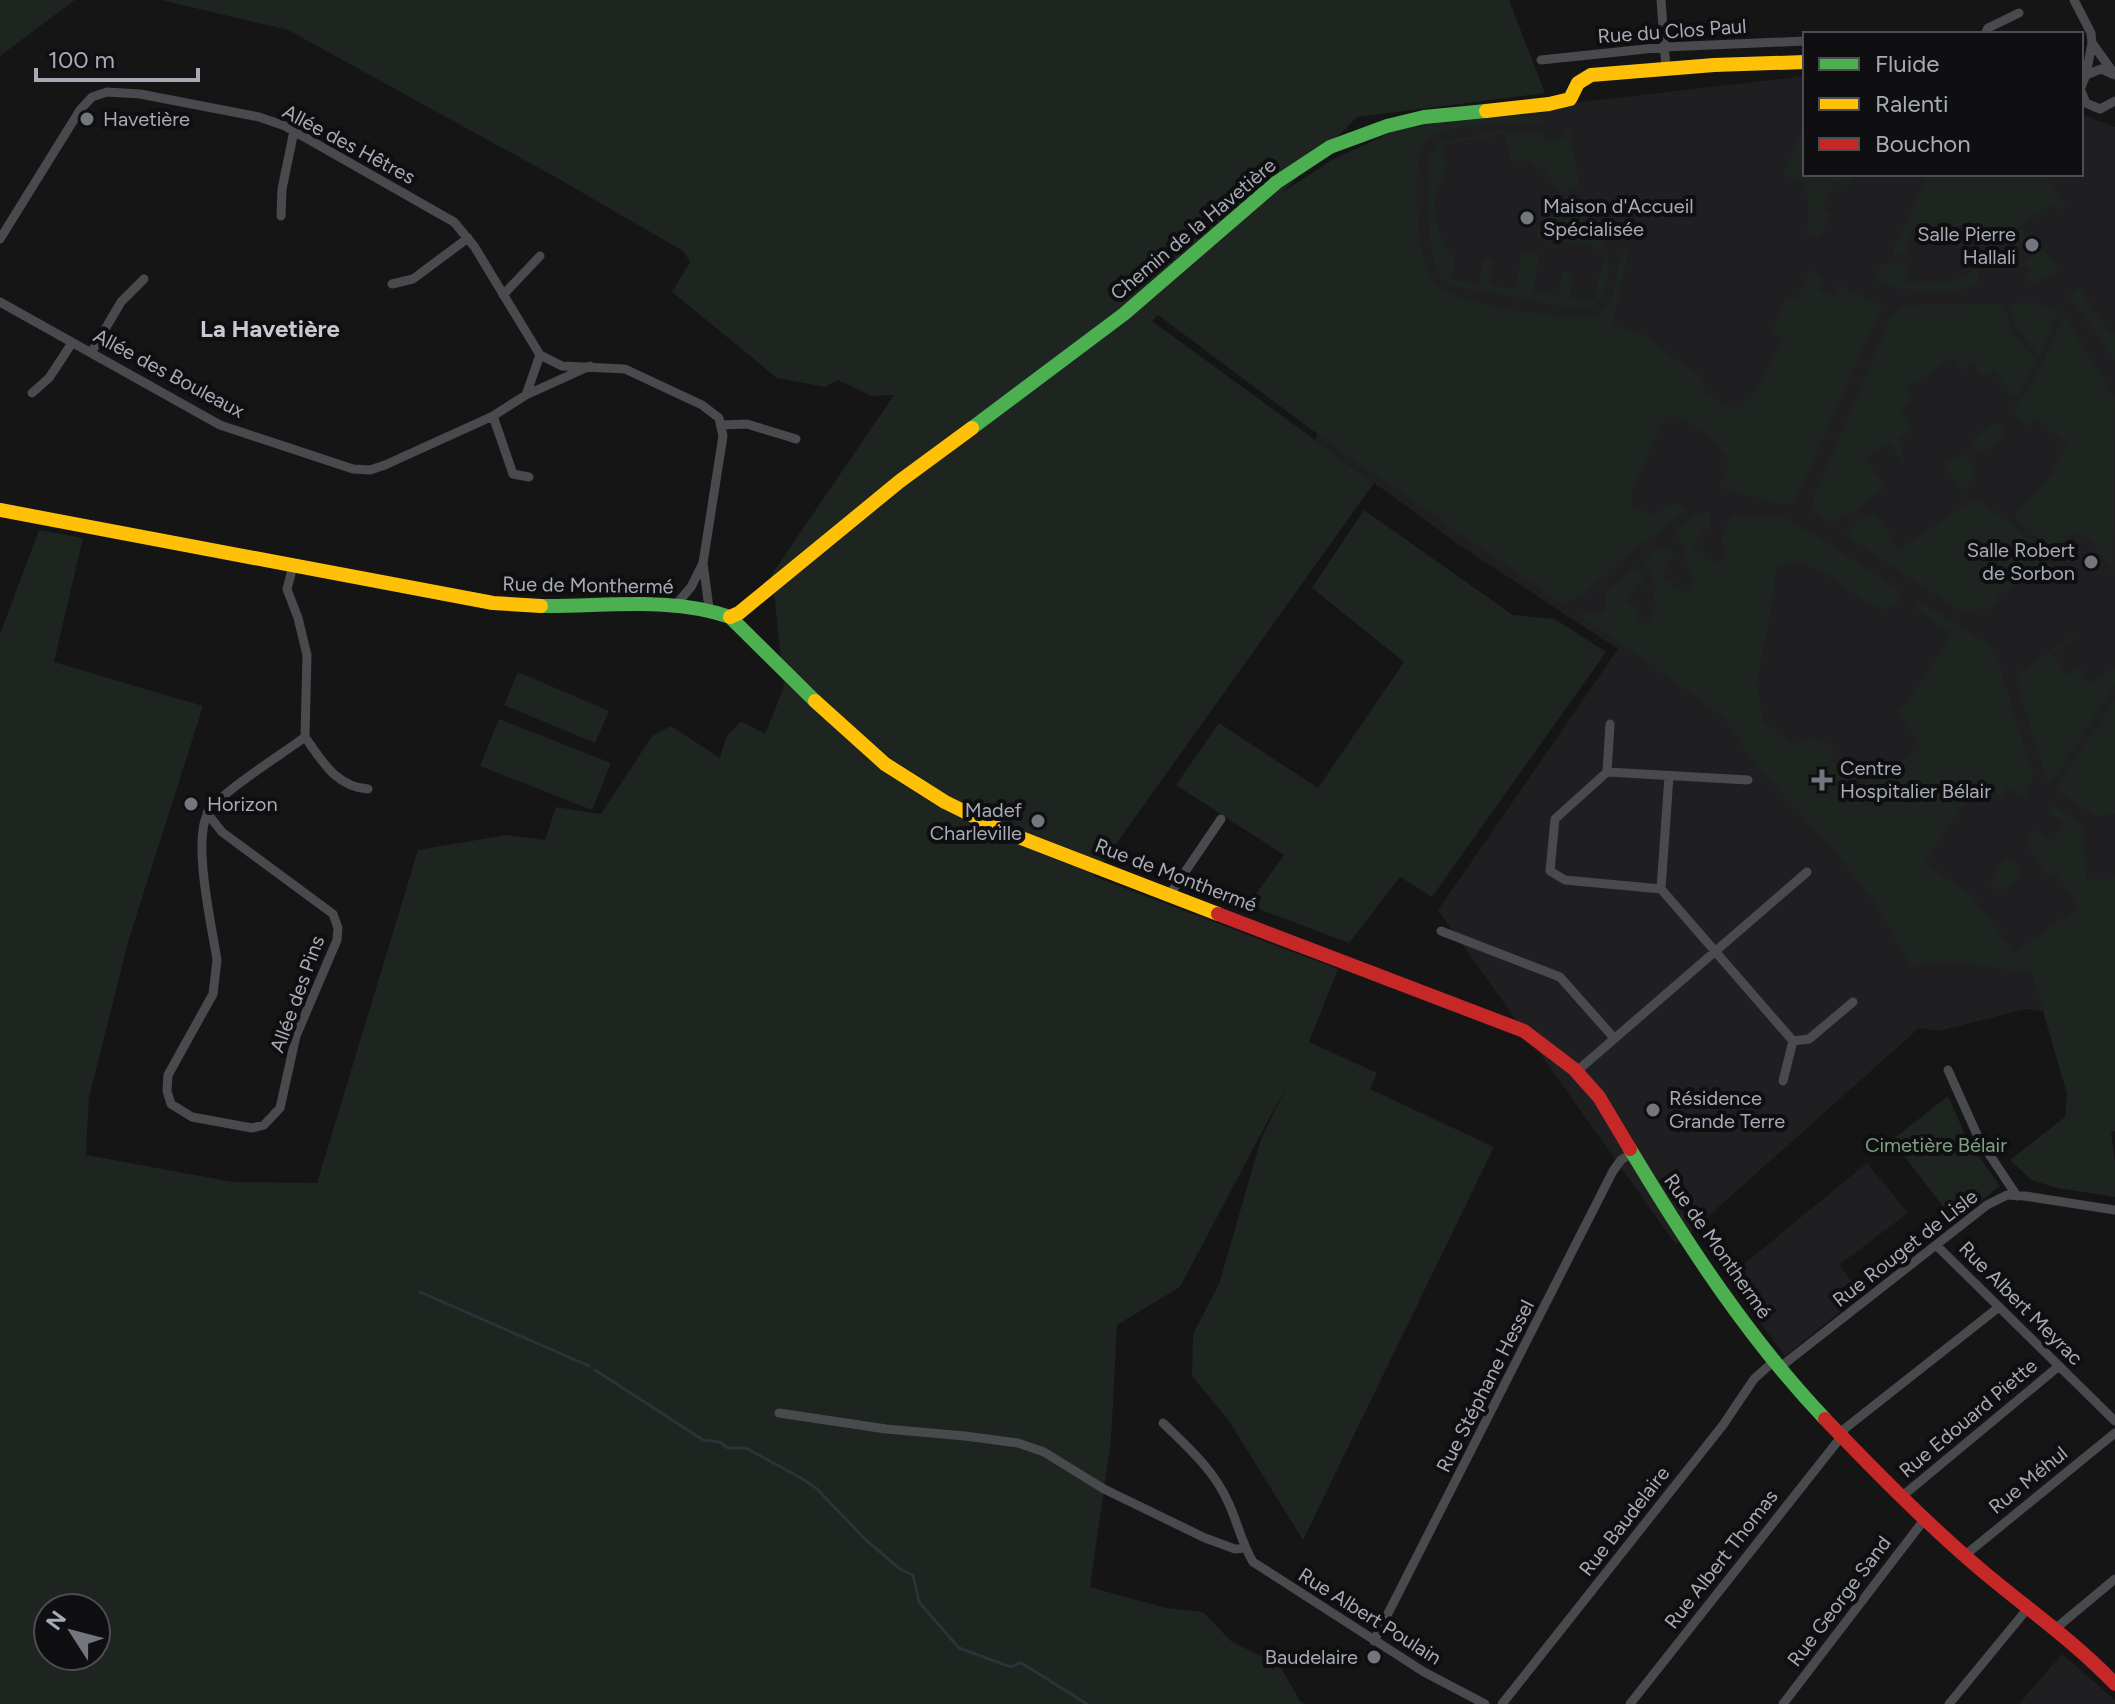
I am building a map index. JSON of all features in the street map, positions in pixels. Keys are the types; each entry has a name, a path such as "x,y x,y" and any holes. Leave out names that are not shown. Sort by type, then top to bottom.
{"main road":[{"name":"Chemin de la Havetière","path":"730,617 739,613 900,481 1124,314 1277,182 1330,147 1387,126 1424,117 1570,99 1578,83 1591,75 1666,68 1803,62"},
{"name":"Rue de Monthermé","path":"0,510 493,603 528,607 709,608 730,617 854,738 888,766 948,804 1008,833 1524,1031 1577,1071 1599,1097 1680,1232 1776,1365 1839,1435 1900,1498 1964,1556 2114,1681"}],"street":[{"path":"1661,0 1666,68"},
{"path":"2074,0 2091,33 2092,43 2083,83"},
{"path":"1986,32 1988,28 2019,13"},
{"name":"Rue du Clos Paul","path":"1541,60 1665,47 1803,41"},
{"path":"2092,43 2115,76"},
{"path":"2086,75 2101,69 2115,76"},
{"name":"Allée des Hêtres","path":"0,239 80,110 92,97 107,92 140,94 259,117 294,131 454,222 468,238 540,355"},
{"path":"2083,95 2086,103 2115,113"},
{"path":"2100,109 2115,101"},
{"path":"281,216 282,189 294,131"},
{"path":"392,284 413,279 468,238"},
{"path":"503,295 540,256"},
{"path":"91,353 121,302 144,279"},
{"name":"Allée des Bouleaux","path":"0,302 220,425 353,469 370,470 385,465 493,416 526,395 590,366"},
{"path":"32,393 49,378 72,343"},
{"path":"526,395 540,355 562,366 625,369 702,405 719,418 723,436 703,563 709,608"},
{"path":"493,416 513,474 529,477"},
{"path":"722,425 747,424 796,439"},
{"path":"674,607 691,587 703,563"},
{"path":"293,566 287,589 307,655 305,737 337,779 352,788 368,789"},
{"path":"1610,724 1607,772 1555,819 1550,871 1565,880 1661,889 1793,1041"},
{"path":"207,813 221,797 305,737"},
{"path":"1607,772 1748,780"},
{"path":"1661,889 1669,776"},
{"name":"Allée des Pins","path":"207,813 222,832 333,914 338,928 337,940 296,1036 280,1108 264,1125 252,1128 192,1117 171,1104 167,1091 168,1075 205,1011 217,977 200,836 207,813"},
{"path":"1170,894 1221,819"},
{"path":"1577,1071 1807,872"},
{"path":"1441,931 1560,977 1614,1038"},
{"path":"1793,1041 1809,1039 1853,1002"},
{"path":"1783,1081 1793,1041"},
{"path":"1948,1070 1979,1139 2017,1196"},
{"name":"Rue Stéphane Hessel","path":"1374,1641 1613,1171 1621,1160 1632,1153"},
{"name":"Rue Rouget de Lisle","path":"1776,1365 1987,1205 2007,1195 2115,1210"},
{"name":"Rue Albert Meyrac","path":"1936,1245 2115,1421"},
{"name":"Rue Albert Thomas","path":"1630,1704 1839,1435 1999,1307"},
{"name":"Rue Baudelaire","path":"1502,1704 1723,1425 1747,1388 1776,1365"},
{"name":"Rue Edouard Piette","path":"1900,1498 2059,1366"},
{"path":"779,1413 886,1429 1018,1443 1044,1452 1104,1489 1205,1538 1235,1549 1245,1548 1229,1502 1215,1478 1198,1456 1163,1423"},
{"name":"Rue Méhul","path":"1964,1556 2115,1433"},
{"name":"Rue George Sand","path":"1783,1704 1924,1520"},
{"name":"Rue Albert Poulain","path":"1245,1548 1253,1562 1264,1571 1424,1672 1485,1704"},
{"path":"2055,1629 2115,1579"},
{"path":"1949,1704 2028,1608"}],"shaded area":[{"name":"Centre Hospitalier Bélair","path":"1803,76 1803,176 2083,176 2083,115 2115,127 2115,1021 2026,1009 1939,1031 1919,1028 1676,1245 1438,910 1618,649 1465,549 1315,440 1424,117 1560,108 1581,102"},
{"path":"1867,1163 1908,1213 1839,1265 1862,1294 1785,1356 1727,1278"},
{"path":"2062,1654 2115,1700 2115,1704 2019,1704"}],"green space":[{"path":"0,0 75,0 0,56"},
{"path":"161,0 1509,0 1545,93 1357,117 1283,192 1332,160 1394,131 1441,122 1540,117 1541,123 1469,126 1442,132 1433,136 1423,147 1418,169 1418,213 1422,251 1433,281 1462,298 1510,310 1597,317 1610,302 1620,258 1629,247 1612,325 1640,333 1701,377 1705,391 1726,406 1741,408 1758,387 1782,337 1770,334 1787,296 1797,299 1810,270 1824,277 1819,290 1834,296 1839,286 1882,305 1794,503 1777,503 1719,488 1730,462 1703,432 1667,414 1632,489 1632,507 1651,515 1675,503 1689,509 1619,562 1584,594 1562,604 1328,442 1158,315 1152,321 1374,483 1093,876 1338,969 1309,1042 1377,1073 1370,1089 1494,1147 1303,1540 1229,1421 1192,1376 1193,1334 1219,1284 1261,1139 1288,1083 1180,1287 1117,1325 1111,1441 1090,1587 1166,1608 1203,1612 1231,1641 1280,1666 1300,1701 1305,1704 0,1704 0,634 39,530 83,538 54,662 203,706 129,939 89,1097 86,1155 233,1182 317,1183 418,850 506,835 545,840 556,807 601,814 652,736 671,726 720,758 726,737 741,721 765,734 784,687 772,574 894,395 872,396 838,380 825,387 777,378 672,292 690,262 683,251 288,30"},
{"path":"1803,128 1803,176 1853,176 1848,186 1835,181 1822,208 1831,212 1819,238 1806,233 1809,207 1804,187 1783,174"},
{"path":"1499,131 1543,133 1545,142 1566,138 1565,131 1570,131 1579,186 1560,193 1546,173 1524,158 1522,163 1510,159 1505,134 1443,145 1445,170 1435,206 1442,239 1455,258 1452,279 1479,284 1483,259 1494,260 1490,285 1515,289 1522,251 1539,254 1533,292 1558,296 1563,272 1574,274 1569,298 1594,302 1604,255 1608,257 1609,265 1606,288 1599,301 1586,310 1449,285 1440,277 1429,230 1427,162 1438,143"},
{"path":"1916,176 2046,176 2066,205 2057,211 2052,204 2019,227 2027,238 2015,247 2010,241 2004,245 1996,235 1980,247 1984,258 1979,266 1977,283 1968,287 1928,291 1886,285 1877,281 1875,275 1888,263 1907,263 1907,283 1928,283 1965,276 1978,261 1978,249 1967,226 1918,226 1909,239 1907,254 1894,255 1894,248 1926,180"},
{"path":"1580,199 1586,220 1606,250 1593,248 1593,243 1579,245 1538,239 1535,230 1544,226 1538,208 1566,211 1564,202"},
{"path":"2042,248 2059,271 2035,283 2028,281 2023,274 2032,272 2024,261"},
{"path":"2079,288 2107,329 2115,335 2115,361 2071,298 2071,294"},
{"path":"2033,303 2058,311 2040,357 2016,327 2009,304"},
{"path":"2004,304 2013,333 2037,362 2020,391 2013,397 1994,370 1982,377 1972,363 1962,369 1951,359 1906,388 1912,403 1901,410 1913,428 1900,438 1904,461 1902,463 1889,442 1864,458 1885,486 1861,506 1834,522 1822,519 1812,510 1814,497 1891,316 1913,305"},
{"path":"2064,315 2115,398 2113,573 2089,538 2076,533 2052,549 2016,520 2017,513 2055,471 2052,469 2068,445 2036,418 2026,427 2013,409 2035,379"},
{"path":"1993,424 2004,428 1999,440 1983,453 1974,449 1975,437"},
{"path":"1963,453 1973,465 1975,475 1962,491 1944,464"},
{"path":"1971,500 1979,500 2020,531 2056,568 2032,584 2027,577 1997,596 1999,603 1987,609 1961,611 1846,535 1859,520 1874,513 1900,550"},
{"path":"1364,510 1513,615 1555,619 1606,652 1432,897 1400,877 1349,943 1248,905 1284,855 1176,785 1219,723 1318,788 1404,662 1312,588"},
{"path":"1711,513 1709,531 1703,529 1693,547 1719,564 1727,548 1721,544 1722,536 1732,515 1781,517 1816,535 1901,591 1899,601 1884,610 1864,601 1821,570 1793,561 1776,568 1757,680 1763,720 1794,747 1799,741 1812,736 1830,746 1836,753 1831,757 1854,790 1922,748 1896,710 1906,704 1952,634 1916,609 1916,602 1989,645 1997,658 2033,775 2026,798 2007,788 2001,797 1978,782 1925,863 1973,897 2014,953 2079,907 2054,872 2048,876 2028,846 2027,840 2035,830 2052,842 2065,824 2048,811 2053,805 2084,826 2086,880 2115,878 2115,1131 2111,1132 2115,1197 2057,1188 2031,1180 2010,1160 2065,1117 2067,1094 2032,973 1954,962 1911,966 1876,904 1834,850 1758,768 1723,717 1576,615 1605,612 1606,591 1635,567 1643,574 1646,588 1636,583 1627,601 1637,607 1637,619 1647,625 1658,602 1652,599 1654,579 1642,562 1658,547 1669,549 1674,558 1671,557 1662,576 1687,592 1694,577 1688,573 1691,566 1685,563 1684,545 1674,532 1694,516"},
{"path":"2073,635 2075,638 2052,654 2066,675 2079,667 2090,683 2115,668 2115,686 2050,785 2016,680 2017,675"},
{"path":"518,672 609,711 595,743 504,705"},
{"path":"2115,700 2115,814 2096,816 2055,789"},
{"path":"499,719 611,763 592,810 480,766"},
{"path":"2008,859 2020,867 2018,876 2009,887 1995,890 1990,881 2003,861"},
{"name":"Cimetière Bélair","path":"1948,1096 1969,1143 2000,1186 1954,1221 1892,1140"}],"waterway":[{"path":"420,1292 589,1366"},
{"path":"595,1370 703,1440 720,1442 728,1448 746,1448 816,1488 866,1540 900,1569 913,1575 919,1602 959,1648 1011,1667 1023,1664 1087,1704"}],"traffic: fast":[{"path":"972,428 1124,314 1277,182 1330,147 1387,126 1424,117 1486,111"},
{"path":"541,606 661,605 730,617 815,701"},
{"path":"1630,1149 1720,1290 1770,1356 1825,1419"}],"traffic: slow":[{"path":"1486,111 1570,99 1578,83 1591,75 1714,65 1803,62"},
{"path":"730,617 739,613 900,481 972,428"},
{"path":"0,510 493,603 541,606"},
{"path":"815,701 885,764 945,802 1008,833 1218,914"}],"traffic: jam":[{"path":"1218,914 1524,1031 1574,1069 1599,1097 1630,1149"},
{"path":"1825,1419 1940,1533 2115,1684"}],"place":[{"name":"Havetière","path":"87,119"},
{"name":"Maison d'Accueil Spécialisée","path":"1527,218"},
{"name":"Salle Pierre Hallali","path":"2032,245"},
{"name":"Salle Robert de Sorbon","path":"2091,562"},
{"name":"Centre Hospitalier Bélair","path":"1822,780"},
{"name":"Horizon","path":"191,804"},
{"name":"Madef Charleville","path":"1038,821"},
{"name":"Résidence Grande Terre","path":"1653,1110"},
{"name":"Baudelaire","path":"1374,1657"}],"district":[{"name":"La Havetière","path":"270,328"}]}
